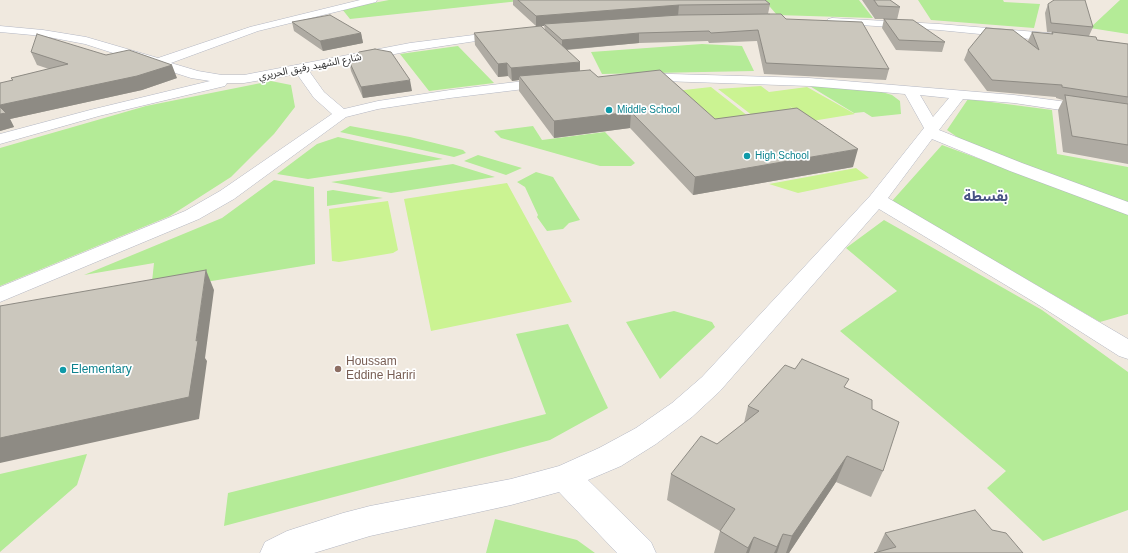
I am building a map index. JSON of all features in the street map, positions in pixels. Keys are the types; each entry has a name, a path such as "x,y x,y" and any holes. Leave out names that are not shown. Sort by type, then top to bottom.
{"street":[{"path":"160,62 254,29 372,0"},
{"path":"820,20 938,27 1070,39"},
{"name":"شارع الشهيد رفيق الحريري","path":"0,29 43,33 71,38 116,49 204,77 233,79 258,77 301,70 410,48 514,32"},
{"path":"301,70 319,95 341,114"},
{"path":"621,78 668,77 747,79 910,90 1042,102 1128,115"},
{"path":"0,139 95,113 233,79"},
{"path":"0,295 192,215 227,195 341,114 378,105 450,94 564,81"},
{"path":"910,90 931,130 1016,167 1128,209"},
{"path":"277,553 287,547 316,536 350,526 511,492 565,477 610,457 646,436 682,410 711,384 877,200 960,94"},
{"path":"877,200 1042,297 1128,350"},
{"path":"565,477 639,553"}],"green space":[{"path":"389,0 529,0 350,19 342,9"},
{"path":"764,0 859,0 873,18 777,15"},
{"path":"918,0 1003,0 1004,2 1040,4 1034,28 931,20"},
{"path":"1120,0 1128,0 1128,34 1090,28"},
{"path":"702,44 742,46 754,71 602,74 591,52"},
{"path":"458,46 494,83 429,91 400,54"},
{"path":"271,81 291,85 295,107 274,134 231,177 170,216 0,286 0,148 146,106"},
{"path":"808,85 882,92 892,95 900,101 901,114 872,117 864,112 854,113"},
{"path":"761,86 769,92 807,87 855,114 812,121 788,105 807,120 766,126 718,89"},
{"path":"711,87 753,120 714,125 675,91"},
{"path":"968,99 1052,110 1057,154 1128,167 1128,205 960,139 947,130"},
{"path":"350,126 410,137 463,150 466,153 454,157 340,132"},
{"path":"533,126 542,140 605,132 635,163 631,166 600,166 501,138 494,131"},
{"path":"338,137 443,159 308,179 277,174 317,144"},
{"path":"942,145 1128,214 1128,314 1100,322 892,201"},
{"path":"478,155 522,168 506,175 464,161"},
{"path":"453,164 495,177 391,193 331,182"},
{"path":"856,168 869,178 798,193 769,184"},
{"path":"536,172 553,177 580,220 569,223 563,229 547,231 537,217 538,215 525,187 517,182"},
{"path":"274,180 314,187 315,264 151,291 154,263 84,275 222,218"},
{"path":"507,183 572,302 431,331 404,199"},
{"path":"333,190 383,198 327,206 327,191"},
{"path":"388,201 398,250 393,253 339,262 332,261 329,209"},
{"path":"884,220 1042,310 1128,372 1128,510 1043,541 987,488 1006,471 840,331 897,291 846,248"},
{"path":"674,311 712,322 715,327 660,379 626,322"},
{"path":"568,324 608,408 550,440 224,526 228,493 546,414 516,334"},
{"path":"87,454 77,485 0,552 0,474"},
{"path":"495,519 577,540 595,553 486,553"}],"building":[{"path":"518,0 765,0 770,4 679,5 536,16"},
{"path":"874,0 890,0 900,7 878,6"},
{"path":"1054,0 1085,0 1093,27 1051,23 1048,4"},
{"path":"781,14 786,19 862,22 889,69 766,63 758,30 711,33 709,31 639,33 562,40 544,24 679,15"},
{"path":"330,15 361,33 320,41 292,22"},
{"path":"884,19 913,20 945,42 899,40"},
{"path":"541,26 580,62 511,68 507,63 498,64 474,33"},
{"path":"986,28 1013,30 1039,50 1032,32 1053,34 1052,32 1096,37 1097,40 1128,44 1128,97 1062,87 1062,85 992,80 968,50"},
{"path":"37,34 106,55 129,50 172,65 137,76 0,105 0,83 13,80 11,78 68,64 31,52"},
{"path":"375,49 391,52 410,80 361,87 349,61 359,52"},
{"path":"590,70 598,77 660,70 715,119 797,108 858,149 695,177 631,112 554,121 519,76"},
{"path":"1065,95 1128,104 1128,145 1072,136"},
{"path":"0,107 6,113 0,114"},
{"name":"Elementary","path":"206,270 196,341 198,340 189,397 0,438 0,306"},
{"path":"802,359 849,379 844,387 872,400 872,409 899,422 883,471 847,456 792,536 783,534 777,547 754,537 748,548 720,531 735,509 671,474 701,436 717,444 759,411 748,406 785,365 795,369"},
{"path":"975,510 992,530 1006,533 1023,553 874,553 896,547 885,533"}],"place":[{"name":"Middle School","path":"609,110"},
{"name":"High School","path":"747,156"},
{"name":"Houssam Eddine Hariri","path":"338,369"},
{"name":"Elementary","path":"63,370"}],"district":[{"name":"بقسطة","path":"986,197"}]}
